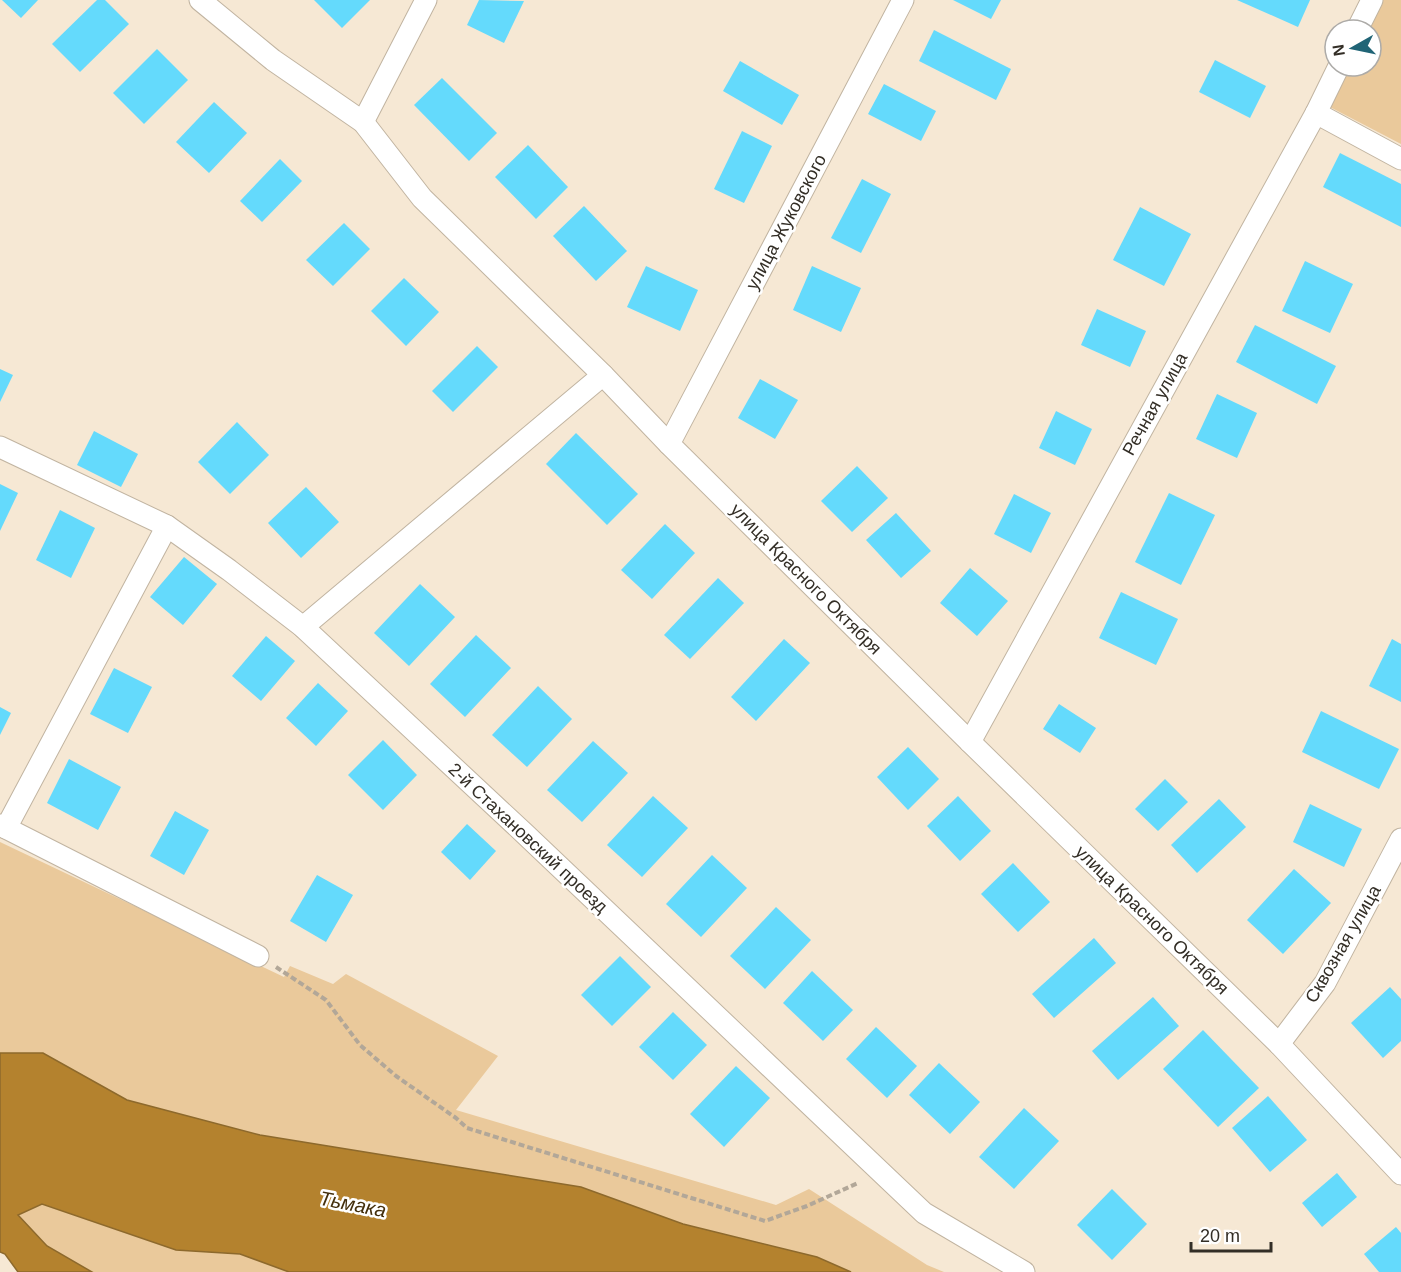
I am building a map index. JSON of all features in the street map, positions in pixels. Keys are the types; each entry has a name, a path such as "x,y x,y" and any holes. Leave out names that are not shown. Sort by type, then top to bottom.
{"street":[{"name":"улица Красного Октября","path":"200,0 273,60 363,122 422,198 603,375 669,444 970,742 1279,1044 1401,1174"},
{"path":"363,122 426,0"},
{"name":"улица Жуковского","path":"669,444 903,0"},
{"path":"1363,18 1371,0"},
{"name":"Речная улица","path":"970,742 1333,78"},
{"path":"1316,112 1401,159"},
{"path":"303,627 603,375"},
{"name":"2-й Стахановский проезд","path":"0,447 167,526 303,627 525,834 924,1214 1024,1272"},
{"path":"167,526 3,826 258,956"},
{"name":"Сквозная улица","path":"1279,1044 1325,983 1401,839"}],"path":[{"path":"258,956 326,1000 360,1045 396,1076 467,1128 765,1221 807,1206 881,1173"}],"shaded area":[{"path":"1381,0 1401,0 1401,144 1328,106 1342,78 1383,78 1383,18 1372,18"},
{"path":"0,842 284,977 290,966 333,984 346,974 498,1056 456,1110 776,1205 809,1189 927,1265 944,1272 851,1272 817,1257 683,1224 581,1187 260,1135 127,1100 43,1053 0,1053"},
{"path":"42,1204 176,1250 240,1254 289,1272 92,1272 47,1246 17,1214"}],"water":[{"name":"Тьмака","path":"0,1053 43,1053 127,1100 260,1135 581,1187 683,1224 817,1257 851,1272 289,1272 240,1254 176,1250 42,1204 18,1215 47,1246 92,1272 18,1272 5,1254 0,1252"}],"building":[{"path":"2,0 38,0 21,18"},
{"path":"97,0 105,0 129,24 80,72 52,44"},
{"path":"314,0 370,0 342,28"},
{"path":"479,0 524,1 504,43 467,25"},
{"path":"953,0 1001,0 991,19"},
{"path":"1237,0 1310,0 1298,27"},
{"path":"934,30 1011,69 996,100 919,61"},
{"path":"157,49 188,80 144,124 113,93"},
{"path":"1215,60 1266,86 1250,118 1199,92"},
{"path":"740,61 799,95 782,125 723,91"},
{"path":"442,78 497,133 469,161 414,105"},
{"path":"884,84 936,111 921,141 868,114"},
{"path":"214,102 247,133 209,173 176,142"},
{"path":"742,131 772,146 744,203 714,189"},
{"path":"528,145 568,187 536,219 495,177"},
{"path":"1340,153 1401,184 1401,227 1323,187"},
{"path":"280,159 302,181 262,222 240,201"},
{"path":"862,179 891,194 861,253 831,238"},
{"path":"584,206 627,251 596,281 553,236"},
{"path":"1140,207 1191,234 1164,286 1113,260"},
{"path":"344,223 370,249 333,286 306,260"},
{"path":"1305,261 1353,284 1330,333 1282,311"},
{"path":"646,266 698,290 680,331 627,307"},
{"path":"812,266 861,288 841,332 793,310"},
{"path":"404,278 439,312 406,346 371,311"},
{"path":"1097,309 1146,331 1130,367 1081,345"},
{"path":"1255,325 1336,366 1317,404 1236,362"},
{"path":"477,346 498,367 453,412 432,391"},
{"path":"0,369 13,375 0,402"},
{"path":"760,379 798,400 775,439 738,418"},
{"path":"1217,394 1257,413 1237,458 1196,439"},
{"path":"1056,411 1092,429 1075,465 1039,448"},
{"path":"237,422 269,455 230,494 198,462"},
{"path":"94,431 138,454 121,487 77,465"},
{"path":"576,433 638,494 607,525 546,464"},
{"path":"857,466 888,498 852,532 821,501"},
{"path":"0,484 18,493 0,531"},
{"path":"306,487 339,522 301,558 268,523"},
{"path":"1169,493 1215,515 1181,585 1135,562"},
{"path":"1014,494 1051,513 1031,553 994,534"},
{"path":"60,510 95,528 71,578 36,560"},
{"path":"896,513 931,551 901,578 866,540"},
{"path":"665,524 695,553 652,599 621,570"},
{"path":"184,557 217,584 183,625 150,597"},
{"path":"970,568 1008,601 977,636 940,603"},
{"path":"718,578 744,603 690,659 664,635"},
{"path":"420,584 455,617 409,666 374,633"},
{"path":"1121,592 1178,619 1156,665 1099,638"},
{"path":"476,635 511,668 465,717 430,684"},
{"path":"266,636 295,661 261,701 232,676"},
{"path":"784,639 810,663 756,721 731,697"},
{"path":"1392,639 1401,644 1401,702 1369,686"},
{"path":"114,668 152,687 128,733 90,714"},
{"path":"318,683 348,711 316,746 286,718"},
{"path":"538,686 572,719 527,767 492,735"},
{"path":"1059,704 1096,728 1080,753 1043,729"},
{"path":"0,707 11,713 0,735"},
{"path":"1321,711 1399,749 1379,789 1302,752"},
{"path":"383,740 417,775 383,810 348,775"},
{"path":"593,741 628,773 582,822 547,790"},
{"path":"908,747 939,779 908,810 877,777"},
{"path":"69,759 121,787 98,830 47,803"},
{"path":"1165,779 1188,802 1158,831 1135,809"},
{"path":"653,796 688,828 642,877 607,845"},
{"path":"958,796 991,831 960,861 927,826"},
{"path":"1219,799 1246,827 1197,873 1171,845"},
{"path":"1310,804 1362,829 1344,867 1293,842"},
{"path":"175,811 209,830 184,875 150,856"},
{"path":"467,824 496,851 470,880 441,852"},
{"path":"712,855 747,888 701,937 666,904"},
{"path":"1013,863 1050,902 1018,932 981,894"},
{"path":"1294,869 1331,903 1283,954 1247,920"},
{"path":"317,875 353,895 326,942 290,921"},
{"path":"776,907 811,940 765,989 730,956"},
{"path":"1094,938 1116,963 1054,1018 1032,994"},
{"path":"620,956 651,987 612,1026 581,995"},
{"path":"812,971 853,1010 823,1041 783,1003"},
{"path":"1390,987 1401,999 1401,1041 1383,1058 1351,1023"},
{"path":"1153,997 1179,1026 1118,1080 1092,1051"},
{"path":"673,1012 707,1045 673,1080 639,1047"},
{"path":"876,1027 917,1066 887,1098 846,1059"},
{"path":"1203,1030 1259,1088 1218,1127 1163,1069"},
{"path":"939,1063 980,1102 950,1134 909,1095"},
{"path":"736,1066 770,1098 724,1147 690,1114"},
{"path":"1268,1096 1307,1140 1270,1172 1232,1128"},
{"path":"1024,1108 1059,1141 1014,1189 979,1157"},
{"path":"1337,1173 1357,1197 1322,1227 1302,1203"},
{"path":"1112,1189 1147,1224 1112,1260 1077,1225"},
{"path":"1396,1227 1401,1233 1401,1272 1379,1272 1364,1254"}]}
